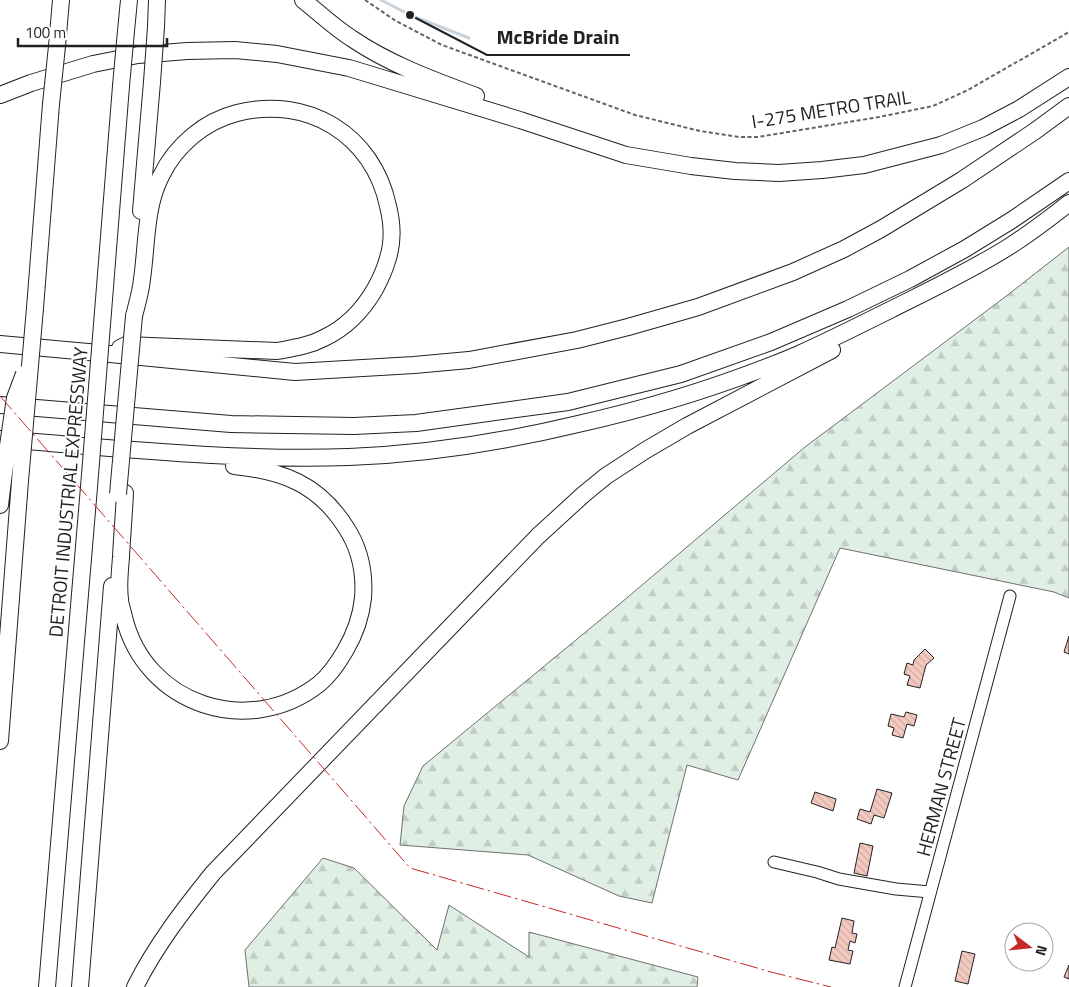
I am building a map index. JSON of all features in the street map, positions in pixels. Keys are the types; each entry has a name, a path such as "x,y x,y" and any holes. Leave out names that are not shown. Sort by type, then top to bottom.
{"highway":[{"path":"0,741 60,0"},
{"name":"DETROIT INDUSTRIAL EXPRESSWAY","path":"47,987 129,0"},
{"path":"76,445 136,456 243,467 277,473 302,484 320,496 336,512 350,534 360,557 364,583 362,612 354,636 337,664 320,683 299,697 259,710 239,711 196,702 177,693 159,679 147,666 136,650 127,628 120,599 122,493 124,432 157,0"},
{"path":"303,0 352,39 411,71 659,160"},
{"path":"0,95 92,64 138,55 235,50 277,54 349,68 501,114 626,155 691,166 779,173 864,165 941,145 983,128 1019,109 1069,77"},
{"path":"0,344 287,371 312,371 469,360 577,340 698,307 793,272 844,249 962,180 1027,137 1069,106"},
{"path":"110,354 126,344 276,351 300,347 324,338 339,329 356,315 370,298 389,257 391,237 390,216 385,192 372,163 350,138 339,129 323,120 295,110 275,108 248,110 233,114 206,126 179,149 160,176 150,212 142,282 134,316"},
{"path":"0,405 231,424 354,426 416,423 568,402 680,374 771,342 848,309 910,279 965,249 1069,181"},
{"path":"0,439 196,454 283,458 351,457 389,454 455,447 542,433 630,412 686,396 800,353 943,284 1009,246 1069,203"},
{"path":"135,987 159,945 214,873 510,564 562,513 606,476 646,450 687,426 914,306 943,284"},
{"path":"0,506 15,398 31,356"},
{"path":"80,987 122,493"}],"street":[{"name":"HERMAN STREET","path":"905,987 1010,596"},
{"path":"774,862 840,879 930,892"}],"path":[{"name":"I-275 METRO TRAIL","path":"365,0 396,21 442,45 635,115 700,131 739,137 767,136 933,106 968,90 1069,32"}],"green space":[{"path":"1069,247 1069,598 1054,592 840,548 738,780 687,765 652,903 619,896 528,855 400,845 404,806 423,766 622,602 805,447"},
{"path":"323,858 354,868 437,950 449,905 529,957 529,932 698,977 697,987 249,987 245,950"}],"building":[{"path":"1069,636 1069,654 1064,652"},
{"path":"925,649 934,658 926,665 920,688 907,685 910,676 904,674 907,663 913,665 914,660"},
{"path":"906,712 917,715 914,726 907,724 903,738 892,735 894,728 888,726 891,714 904,717"},
{"path":"877,789 892,793 884,818 874,815 871,824 857,819 860,809 870,812"},
{"path":"815,792 836,799 833,811 811,803"},
{"path":"860,843 873,846 867,876 854,873"},
{"path":"842,918 854,921 852,933 857,934 855,943 850,941 848,950 853,951 850,964 829,960 832,947 835,948"},
{"path":"962,951 975,954 968,984 955,981"},
{"path":"1069,965 1069,979 1064,977"}],"waterway":[{"path":"381,0 410,15 469,38"}],"power":[{"path":"0,396 410,868 771,972 831,987"}],"place":[{"name":"McBride Drain","path":"410,15"}]}
